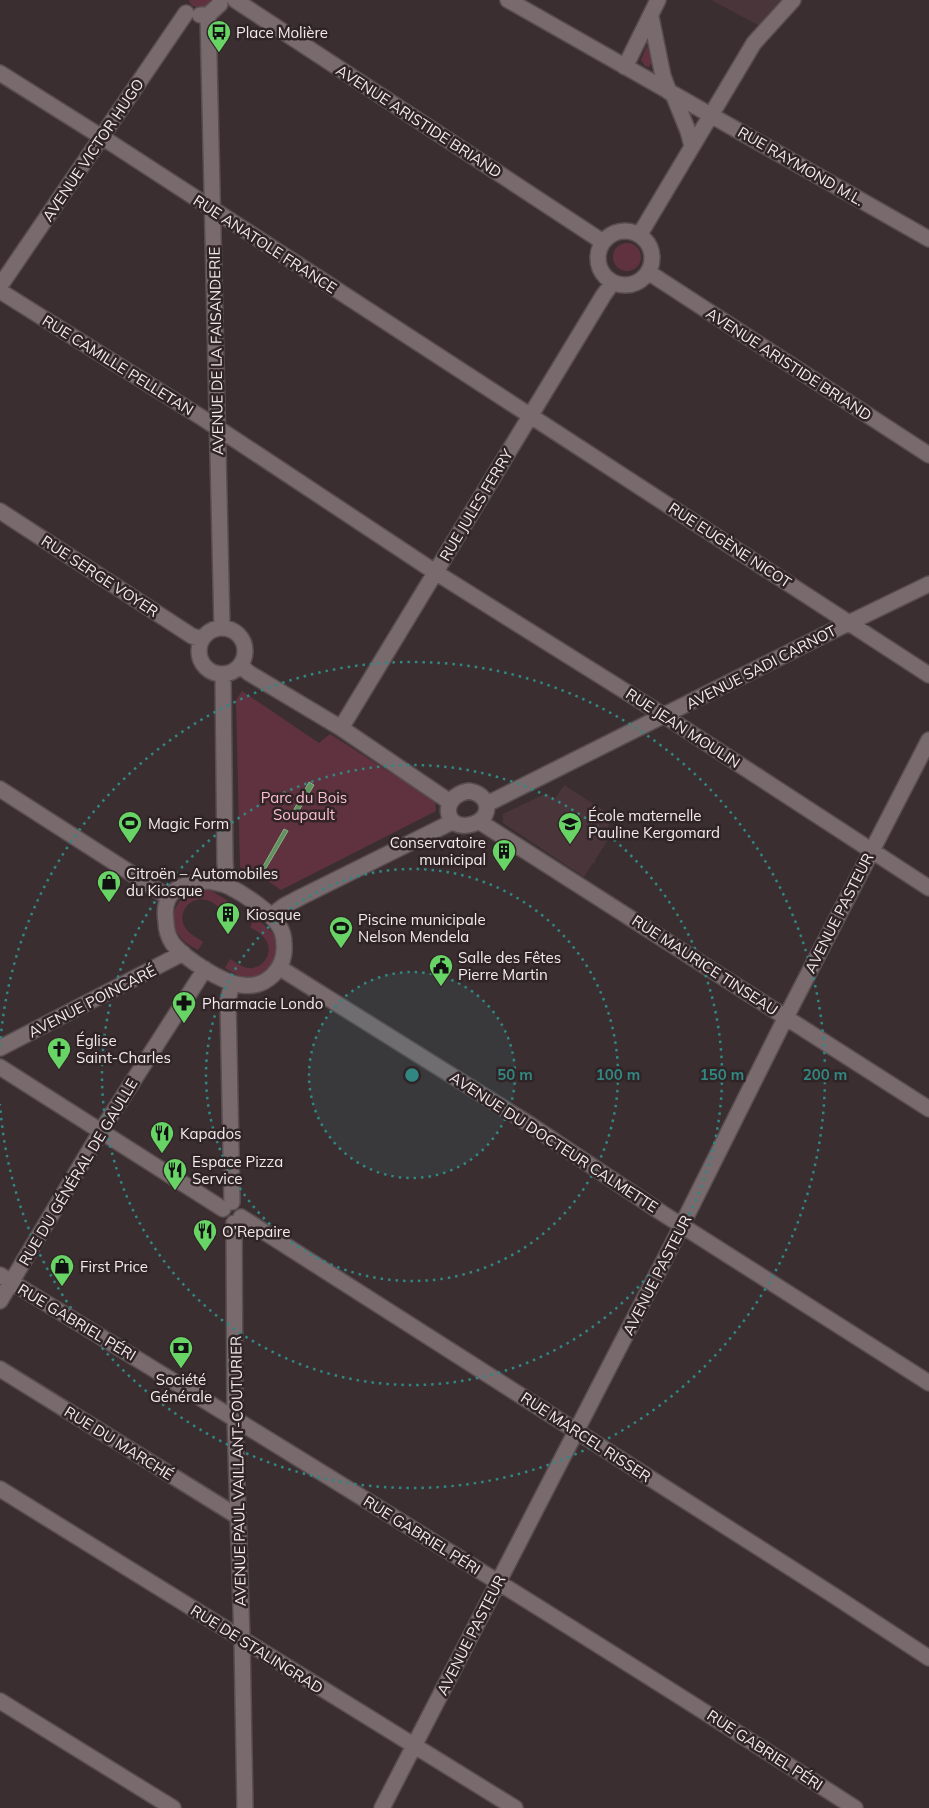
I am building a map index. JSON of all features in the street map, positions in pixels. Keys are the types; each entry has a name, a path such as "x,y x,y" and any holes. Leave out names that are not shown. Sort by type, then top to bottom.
{"street":[{"path":"185,6 197,15 208,15 220,4 220,0"},
{"name":"AVENUE ARISTIDE BRIAND","path":"235,0 603,242"},
{"name":"RUE RAYMOND M.L.","path":"508,0 929,239"},
{"path":"625,67 658,0"},
{"path":"640,234 754,43 793,0"},
{"name":"AVENUE VICTOR HUGO","path":"0,286 102,137 185,6"},
{"name":"AVENUE DE LA FAISANDERIE","path":"208,15 222,628"},
{"path":"651,17 663,76 685,122 692,146"},
{"name":"RUE ANATOLE FRANCE","path":"0,73 102,137 530,416"},
{"path":"625,230 640,234 647,241 653,256 648,272 643,278 629,285 614,282 607,278 599,264 598,256 603,242 609,236 625,230"},
{"name":"AVENUE ARISTIDE BRIAND","path":"648,272 929,455"},
{"name":"RUE JULES FERRY","path":"341,728 603,296 614,282"},
{"name":"RUE CAMILLE PELLETAN","path":"0,291 218,429 436,572"},
{"name":"RUE EUGÈNE NICOT","path":"530,416 929,675"},
{"name":"RUE SERGE VOYER","path":"0,511 192,636 202,639"},
{"name":"RUE JEAN MOULIN","path":"436,572 664,715 929,888"},
{"name":"AVENUE SADI CARNOT","path":"487,804 929,584"},
{"path":"222,628 234,631 243,641 245,653 241,666 233,672 223,675 211,672 202,663 198,651 202,639 210,631 222,628"},
{"path":"241,666 249,673 341,728 450,802"},
{"path":"223,675 225,862 227,886"},
{"name":"AVENUE PASTEUR","path":"382,1808 682,1226 786,1017 929,740"},
{"path":"0,789 168,897"},
{"path":"461,792 476,792 483,797 487,804 484,817 480,822 471,825 461,826 452,822 449,816 450,802 454,796 461,792"},
{"path":"270,916 302,897 452,822"},
{"name":"RUE MAURICE TINSEAU","path":"480,822 929,1109"},
{"path":"192,882 210,882 227,886 270,916 283,933 285,952 280,968 272,976 256,985 232,983 205,969 172,943 166,928 164,913 168,897 180,887 192,882"},
{"name":"AVENUE POINCARÉ","path":"0,1048 183,953"},
{"name":"AVENUE DU DOCTEUR CALMETTE","path":"280,968 529,1124 682,1226 929,1383"},
{"name":"RUE DU GÉNÉRAL DE GAULLE","path":"0,1301 6,1278 205,969"},
{"path":"227,1205 228,1000 232,983"},
{"path":"0,1067 101,1131 227,1205 238,1209 238,1220"},
{"name":"AVENUE PAUL VAILLANT-COUTURIER","path":"238,1220 235,1418 245,1808"},
{"name":"RUE MARCEL RISSER","path":"238,1220 576,1431 929,1658"},
{"name":"RUE GABRIEL PÉRI","path":"6,1278 235,1418 854,1808"},
{"name":"RUE DU MARCHÉ","path":"0,1369 237,1516"},
{"name":"RUE DE STALINGRAD","path":"0,1489 515,1808"},
{"path":"0,1701 173,1808"}],"shaded area":[{"path":"711,0 783,0 760,26"},
{"path":"309,782 314,785 297,814 293,811"},
{"name":"École maternelle Pauline Kergomard","path":"564,785 614,817 608,827 614,830 595,863 593,863 584,877 503,823 503,814 547,793 554,800"},
{"path":"284,829 288,831 265,870 262,868"}],"green space":[{"path":"189,0 215,0 211,5 195,7 192,6"},
{"path":"647,45 652,63 649,67 645,66 641,60"},
{"path":"627,243 637,247 641,257 637,267 627,271 617,267 613,257 617,247"},
{"name":"Parc du Bois Soupault","path":"242,691 319,743 330,734 435,801 436,811 281,890 264,878 240,867 236,700"},
{"path":"196,890 210,890 228,901 222,910 210,901 200,899 185,908 182,919 184,925 189,932 203,942 198,950 187,944 175,928 173,921 179,903 189,893"},
{"path":"255,918 274,935 278,945 277,958 264,975 243,977 225,968 230,959 243,967 253,968 263,963 268,954 268,944 265,939 250,927"}],"place":[{"name":"Place Molière","path":"219,53"},
{"name":"Magic Form","path":"130,844"},
{"name":"École maternelle Pauline Kergomard","path":"570,845"},
{"name":"Conservatoire municipal","path":"504,872"},
{"name":"Citroën – Automobiles du Kiosque","path":"109,903"},
{"name":"Kiosque","path":"228,935"},
{"name":"Piscine municipale Nelson Mendela","path":"341,949"},
{"name":"Salle des Fêtes Pierre Martin","path":"441,987"},
{"name":"Pharmacie Londo","path":"184,1024"},
{"name":"Église Saint-Charles","path":"59,1070"},
{"name":"Kapados","path":"162,1154"},
{"name":"Espace Pizza Service","path":"175,1191"},
{"name":"O’Repaire","path":"205,1252"},
{"name":"First Price","path":"62,1287"},
{"name":"Société Générale","path":"181,1369"}]}
